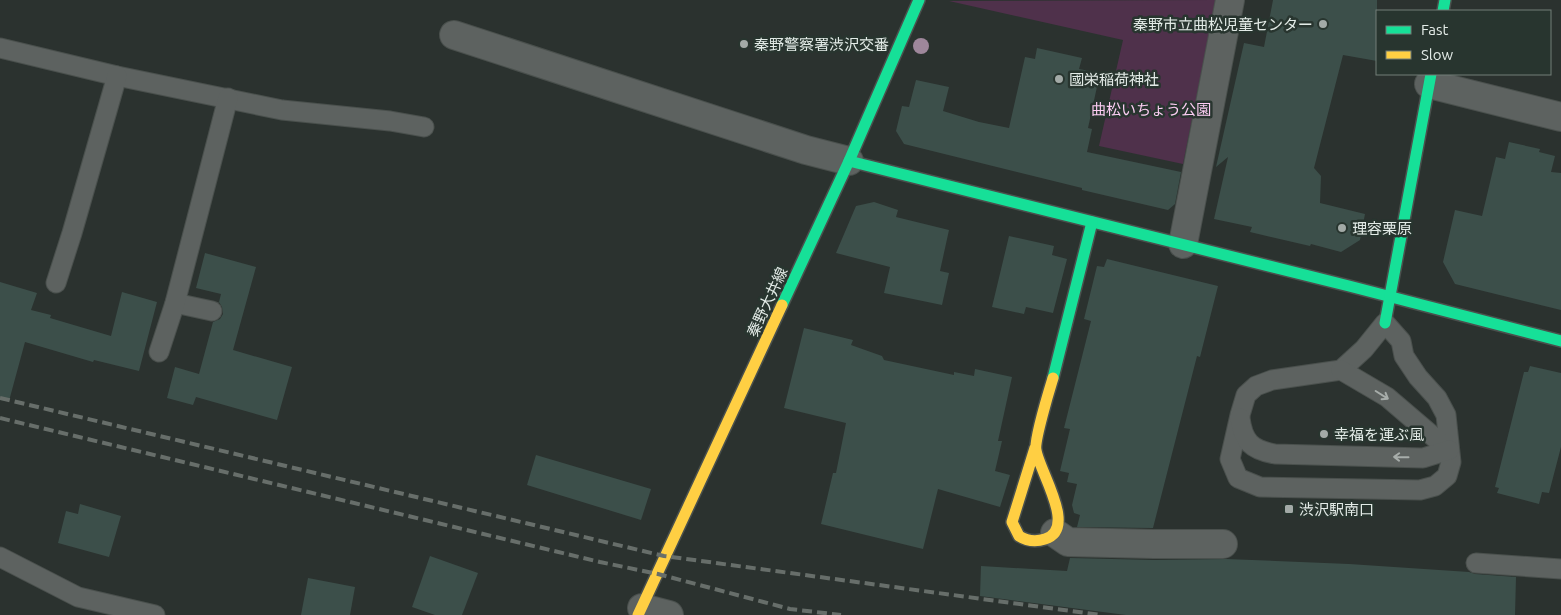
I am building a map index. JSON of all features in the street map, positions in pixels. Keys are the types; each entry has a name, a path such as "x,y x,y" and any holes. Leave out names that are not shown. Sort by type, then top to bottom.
{"street":[{"name":"秦野大井線","path":"640,611 668,547 849,161 919,0"},
{"path":"1183,244 1230,0"},
{"path":"454,35 806,150 1390,296 1561,341"},
{"path":"1385,322 1430,79 1561,117"},
{"path":"1035,448 1058,513 1059,524 1055,533 1049,538 1028,541 1019,536 1012,522 1035,448 1092,222"},
{"path":"1055,533 1068,542 1223,544"},
{"path":"640,611 669,615"}],"lane":[{"path":"0,48 117,76 282,110 390,121 424,127"},
{"path":"56,282 117,76"},
{"path":"159,352 175,303 228,98"},
{"path":"175,303 212,311"},
{"path":"1385,322 1401,341 1404,356 1408,363 1437,398 1446,415 1451,462 1447,476 1435,486 1420,490 1260,488 1238,478 1230,459 1246,395 1256,386 1272,380 1340,370 1364,349 1385,322"},
{"path":"1340,370 1387,397 1449,450"},
{"path":"1240,415 1241,428 1246,439 1261,452 1423,458 1449,450"},
{"path":"0,557 78,597 155,615"},
{"path":"1476,562 1561,569"}],"green space":[{"name":"曲松いちょう公園","path":"1216,0 1183,164 1099,146 1123,40 949,1"}],"building":[{"path":"1273,0 1377,0 1376,61 1343,55 1314,168 1321,176 1320,203 1365,214 1360,240 1341,252 1250,232 1252,227 1214,219 1228,157 1216,167 1244,43 1264,47"},
{"path":"1037,48 1082,58 1079,69 1100,73 1088,128 1092,129 1087,152 1181,172 1175,204 1168,210 904,144 896,131 902,106 909,107 916,80 949,87 943,111 979,122 1009,128 1025,57 1035,59"},
{"path":"1509,142 1540,149 1539,152 1555,156 1551,172 1561,173 1561,310 1455,284 1443,262 1455,210 1482,216 1496,157 1505,159"},
{"path":"874,202 898,210 896,217 949,230 940,271 949,273 942,305 884,293 890,267 836,253 856,206"},
{"path":"1009,236 1054,246 1052,255 1067,259 1053,313 1026,307 1024,314 992,307"},
{"path":"205,253 256,267 233,350 292,367 277,420 196,397 193,405 167,398 175,367 199,374 213,322 220,319 223,314 219,302 221,294 196,288"},
{"path":"1107,259 1218,286 1200,357 1197,356 1153,528 1077,527 1080,515 1074,513 1072,505 1077,484 1067,482 1069,473 1060,471 1070,429 1064,428 1091,321 1084,319 1097,266 1104,267"},
{"path":"0,282 37,293 31,310 51,315 50,318 111,336 122,292 157,302 139,371 94,360 93,362 25,342 9,401 0,400"},
{"path":"804,328 853,340 851,345 882,356 884,360 954,375 954,372 974,376 975,369 1012,377 998,441 1002,441 995,471 1010,475 1000,507 938,489 923,549 821,524 833,473 836,473 846,423 784,408"},
{"path":"1530,366 1561,373 1561,447 1549,493 1542,492 1539,504 1497,493 1499,488 1495,487 1524,372 1528,372"},
{"path":"536,455 651,489 641,520 527,485"},
{"path":"80,504 121,516 109,557 58,543 66,511 78,514"},
{"path":"430,556 478,573 462,615 435,615 412,607"},
{"path":"1070,558 1226,559 1349,564 1516,577 1515,615 1126,615 980,596 981,566 1067,571"},
{"path":"308,578 355,587 350,615 301,615"}],"railway":[{"path":"0,398 664,556 1101,615"},
{"path":"0,418 600,562 658,574 790,609 841,615"}],"traffic: fast":[{"path":"782,305 849,161 919,0"},
{"path":"1443,10 1445,0"},
{"path":"1385,323 1431,75"},
{"path":"849,161 1561,341"},
{"path":"1053,378 1092,222"}],"traffic: slow":[{"path":"638,615 782,305"},
{"path":"1035,448 1012,522 1019,536 1035,541 1045,539 1054,533 1058,524 1054,499 1036,450 1039,427 1053,378"}],"place":[{"name":"秦野市立曲松児童センター","path":"1323,24"},
{"name":"秦野警察署渋沢交番","path":"744,44"},
{"name":"國栄稲荷神社","path":"1059,79"},
{"name":"理容栗原","path":"1342,228"},
{"name":"幸福を運ぶ風","path":"1324,434"},
{"name":"渋沢駅南口","path":"1289,509"}]}
